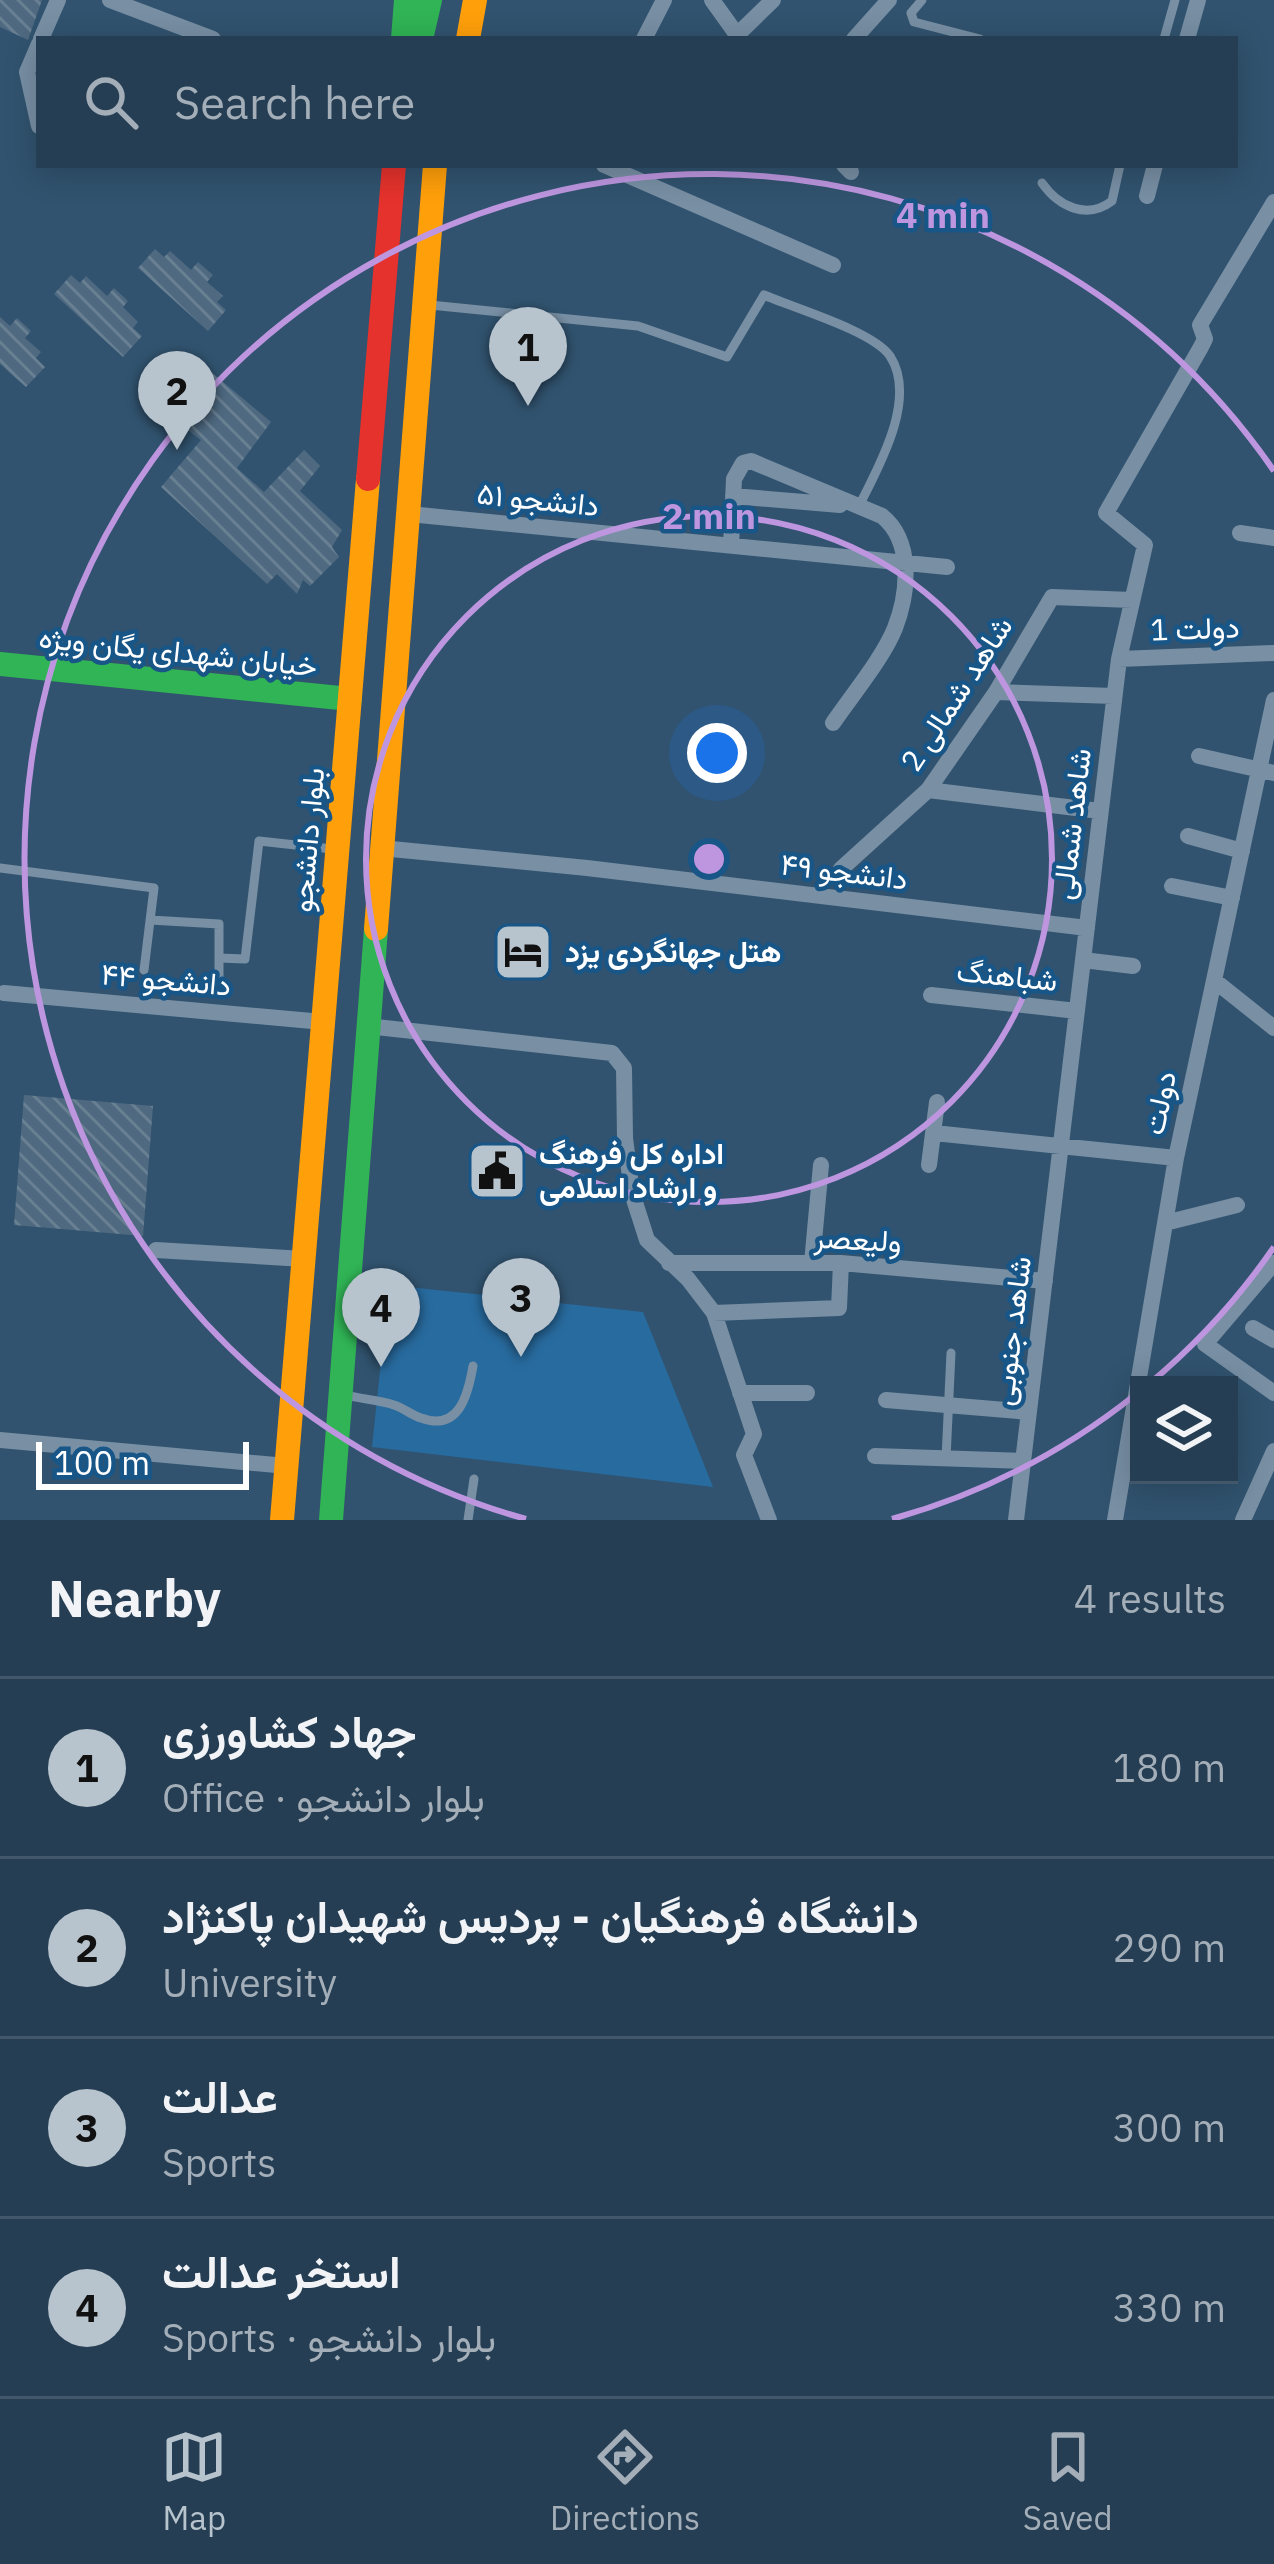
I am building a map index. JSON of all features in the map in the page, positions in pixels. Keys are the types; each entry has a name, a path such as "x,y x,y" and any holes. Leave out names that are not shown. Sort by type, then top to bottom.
{"main road":[{"path":"406,0 416,35"},
{"path":"416,35 430,0"},
{"path":"449,36 455,0"},
{"path":"469,36 475,0"},
{"name":"بلوار دانشجو","path":"282,1520 394,168"},
{"path":"331,1520 435,168"},
{"name":"خیابان شهدای یگان ویژه","path":"0,664 350,699"}],"street":[{"path":"43,36 58,0"},
{"path":"110,0 205,36"},
{"path":"645,36 664,0"},
{"path":"712,0 737,36"},
{"path":"739,36 772,0"},
{"path":"857,36 890,0"},
{"path":"1188,36 1198,0"},
{"path":"36,51 27,72 36,112"},
{"path":"618,168 833,265"},
{"path":"1147,196 1154,168"},
{"name":"شاهد شمالی","path":"1060,1149 1118,659 1145,545 1106,513 1202,346 1199,325 1274,202"},
{"path":"731,546 734,479 743,463 752,460 882,516 898,529 907,563 895,628 833,723"},
{"path":"734,496 859,506"},
{"name":"دانشجو ۵۱","path":"410,514 947,567"},
{"path":"1240,533 1274,538"},
{"name":"شاهد شمالی 2","path":"841,869 928,790 1052,597 1132,601"},
{"name":"دولت 1","path":"1118,659 1274,653"},
{"path":"995,692 1114,696"},
{"name":"دولت","path":"1115,1520 1176,1158 1243,851 1267,770 1274,700"},
{"path":"1198,756 1267,770"},
{"path":"928,790 1100,811"},
{"path":"1188,836 1243,851"},
{"name":"دانشجو ۴۹","path":"381,848 1087,928"},
{"path":"1172,886 1232,898"},
{"path":"1083,960 1133,966"},
{"path":"1214,980 1274,1028"},
{"name":"دانشجو ۴۴","path":"4,993 323,1022"},
{"name":"شباهنگ","path":"931,995 1077,1011"},
{"path":"367,1026 612,1053 624,1068 632,1193 646,1240 688,1279 714,1313 754,1434 744,1456 769,1520"},
{"path":"929,1165 937,1102"},
{"path":"934,1133 1176,1158"},
{"name":"شاهد جنوبی","path":"1016,1520 1060,1149"},
{"path":"812,1263 821,1165"},
{"path":"1166,1223 1237,1205"},
{"path":"156,1250 304,1259"},
{"name":"ولیعصر","path":"668,1263 841,1263 1045,1281"},
{"path":"714,1313 838,1308 841,1263"},
{"path":"1274,1263 1267,1282 1205,1344 1274,1393"},
{"path":"1252,1328 1274,1340"},
{"path":"740,1394 807,1393"},
{"path":"886,1400 1029,1412"},
{"path":"0,1440 287,1466"},
{"path":"875,1456 1023,1461"},
{"path":"1243,1520 1272,1458"}],"lane":[{"path":"922,0 911,13 914,22 968,36"},
{"path":"1165,36 1175,0"},
{"path":"1042,183 1053,199 1079,211 1099,211 1112,201 1119,168"},
{"path":"424,304 638,326 727,357 764,295 868,339 890,356 898,381 897,416 859,506"},
{"path":"219,958 245,959 260,842 338,850"},
{"path":"0,868 154,888 144,970"},
{"path":"150,920 219,924 219,977"},
{"path":"946,1458 951,1353"},
{"path":"340,1394 398,1406 413,1416 437,1421 459,1411 467,1400 473,1366"},
{"path":"468,1520 474,1479"}],"shaded area":[{"path":"389,1285 643,1312 713,1487 372,1447"}],"building":[{"path":"0,0 42,0 28,40 0,27"},
{"path":"155,249 164,257 170,251 191,270 198,262 213,275 207,282 223,296 217,302 226,310 208,331 138,268"},
{"path":"71,275 80,283 86,276 107,296 114,288 128,301 123,307 138,322 133,328 142,336 123,357 54,294"},
{"path":"0,317 10,326 17,318 31,331 25,338 41,352 36,358 45,367 26,387 0,364"},
{"path":"204,366 271,422 237,468 264,492 304,450 320,466 300,491 342,530 332,547 339,557 310,586 303,580 297,594 277,574 267,584 161,487 201,440 174,420 192,398 181,387"},
{"path":"24,1095 153,1106 143,1236 14,1225"}],"traffic: fast":[{"path":"403,36 406,0"},
{"path":"422,36 430,0"},
{"path":"0,664 350,699"},
{"path":"331,1520 376,929"}],"traffic: slow":[{"path":"469,36 475,0"},
{"path":"376,929 435,168"},
{"path":"282,1520 368,479"}],"traffic: jam":[{"path":"368,479 394,168"}],"place":[{"name":"جهاد کشاورزی","path":"528,406"},
{"name":"دانشگاه فرهنگیان - پردیس شهیدان پاکنژاد","path":"177,450"},
{"name":"هتل جهانگردی یزد","path":"523,952"},
{"name":"اداره کل فرهنگ و ارشاد اسلامی","path":"497,1171"},
{"name":"عدالت","path":"521,1357"},
{"name":"استخر عدالت","path":"381,1367"}]}
